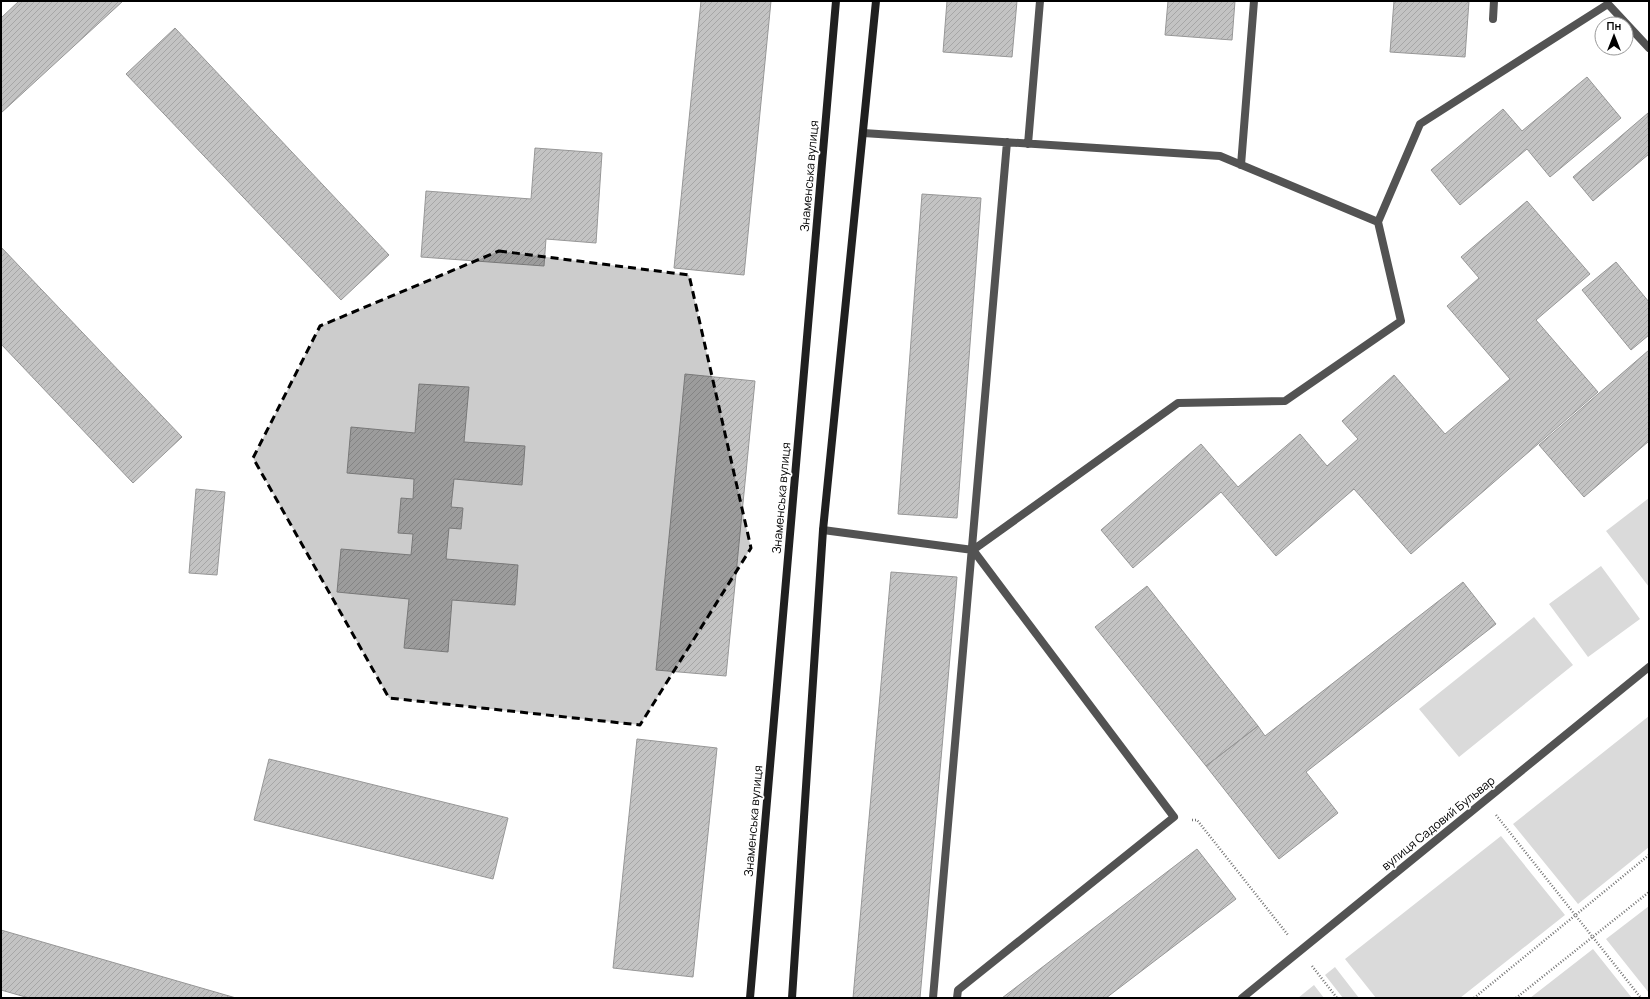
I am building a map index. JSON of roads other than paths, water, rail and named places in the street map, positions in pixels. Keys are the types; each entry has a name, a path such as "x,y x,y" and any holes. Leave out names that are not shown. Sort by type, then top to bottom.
{"main road":[{"name":"Знаменська вулиця","path":"750,998 836,1"},
{"path":"792,998 823,530 876,1"}],"street":[{"path":"1028,144 1040,1"},
{"path":"1241,165 1254,1"},
{"path":"1493,19 1494,1"},
{"path":"823,530 973,550 1178,403 1285,401 1401,321 1378,222 1420,124 1608,4 1649,48"},
{"path":"863,133 1220,156 1378,222"},
{"path":"933,998 973,550 1007,142"},
{"path":"956,998 958,990 1174,817 973,550"},
{"name":"вулиця Садовий Бульвар","path":"1242,998 1649,667"}]}
